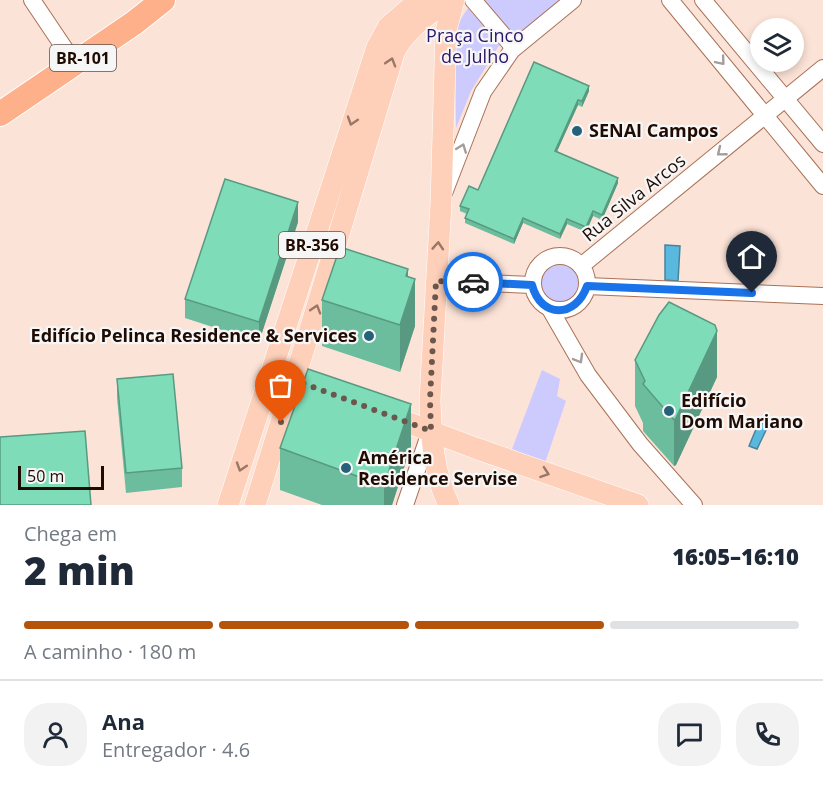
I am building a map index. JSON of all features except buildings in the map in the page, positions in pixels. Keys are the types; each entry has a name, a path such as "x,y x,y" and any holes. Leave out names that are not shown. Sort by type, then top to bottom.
{"highway":[{"name":"BR-101","path":"0,114 134,23 163,0"}],"main road":[{"name":"BR-356","path":"228,505 377,47 388,27 419,0"},
{"path":"255,505 397,45 415,25 448,0"},
{"path":"449,505 438,476 431,431 430,400 441,203 446,31 454,0"},
{"path":"371,65 366,98 370,102 379,103"},
{"path":"272,373 315,388"},
{"path":"368,408 638,505"}],"street":[{"path":"32,0 75,64"},
{"path":"473,0 514,48"},
{"path":"441,203 483,92 514,48 573,0"},
{"path":"670,0 823,186"},
{"path":"703,0 823,144"},
{"path":"698,34 717,17"},
{"name":"Rua Silva Arcos","path":"581,266 823,68"},
{"path":"550,309 562,310 574,306 583,298 587,286 586,275 581,266 572,258 561,255 550,257 540,264 534,273 532,285 535,295 550,309 588,375 640,444 694,505"},
{"path":"436,281 532,285"},
{"path":"587,286 823,296"},
{"path":"405,505 431,431"}],"green space":[{"path":"479,0 567,0 523,34 516,34 503,28"},
{"name":"Praça Cinco de Julho","path":"468,8 500,44 471,91 456,128 455,28"},
{"path":"558,263 572,269 578,283 572,297 558,303 544,297 538,283 544,269"},
{"path":"542,370 560,379 557,396 566,401 545,463 512,449"}],"shaded area":[{"path":"665,245 680,246 678,281 665,280"},
{"path":"759,422 768,426 757,449 749,446"}],"way so far":[{"path":"281,422 294,380 431,431 430,400 436,281 473,282"}],"place":[{"name":"SENAI Campos","path":"577,131"},
{"name":"Edifício Pelinca Residence & Services","path":"369,336"},
{"name":"Edifício Dom Mariano","path":"669,411"},
{"name":"América Residence Servise","path":"346,468"}],"route":[{"path":"473,282 532,285 541,303 550,309 562,310 574,306 583,298 587,286 752,293"}]}
